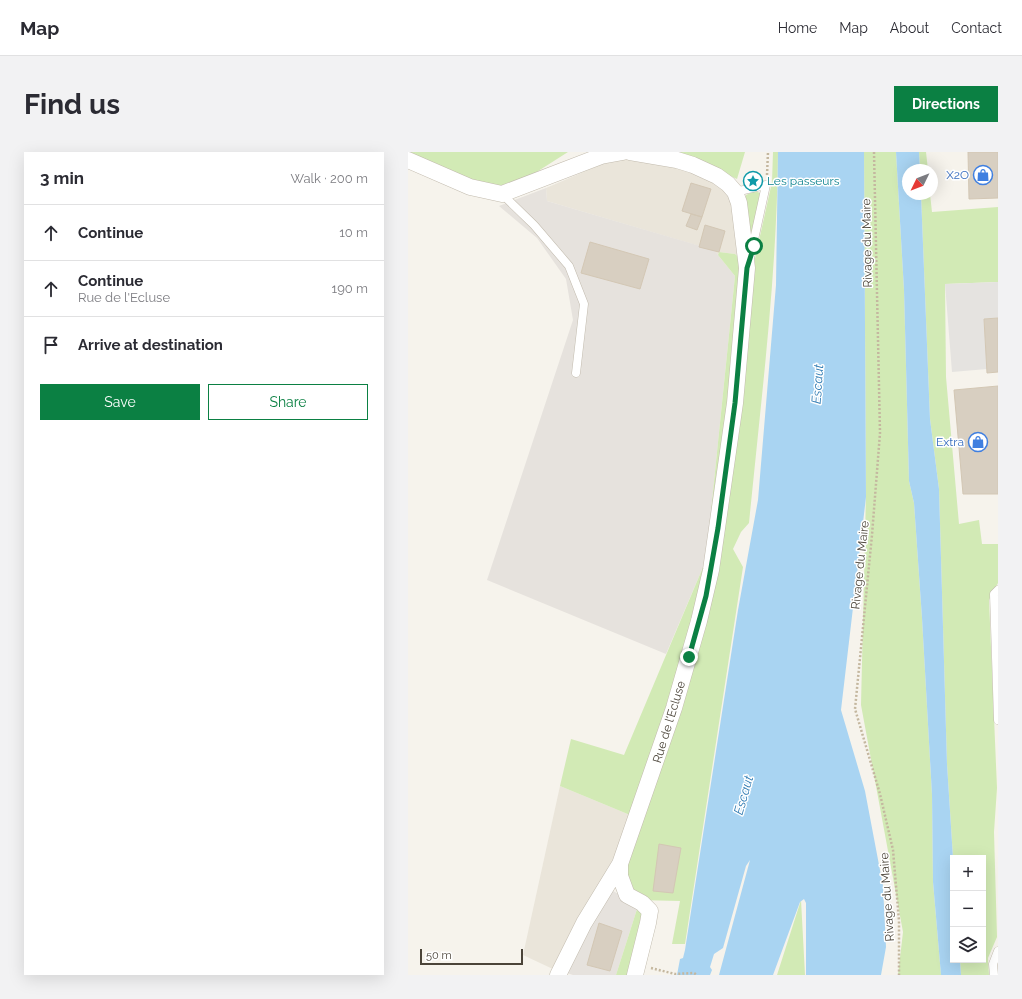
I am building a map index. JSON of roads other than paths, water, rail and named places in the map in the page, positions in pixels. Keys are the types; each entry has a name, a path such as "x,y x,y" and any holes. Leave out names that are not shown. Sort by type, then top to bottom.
{"street":[{"path":"408,160 470,187 502,194 601,156 623,152"},
{"path":"630,152 678,160 693,165 717,176 728,184 735,192"},
{"name":"Rue de l'Ecluse","path":"558,975 584,923 620,864 674,708 699,621 711,570 734,410 747,268 739,203 735,192"},
{"name":"Rue de l'Ecluse","path":"620,864 620,876 627,895 642,903 650,911 636,970"}],"lane":[{"path":"735,192 766,184 754,246 747,268"},
{"path":"502,194 534,225 569,266 572,272 584,304 576,373"},
{"path":"998,590 994,594 997,649 998,720"},
{"path":"994,975 993,964 998,951"}],"water":[{"name":"Escaut","path":"778,152 864,152 866,497 841,710 865,791 883,886 886,947 881,975 806,975 806,903 804,899 800,902 773,975 719,975 750,860 746,866 723,948 714,954 710,967 712,970 710,975 677,975 680,959 683,958 685,950 738,610 758,500 776,285"},
{"path":"896,152 919,152 920,164 902,164 902,200 921,200 930,419 939,489 947,764 953,855 950,855 950,963 960,963 961,975 941,975 933,882 932,795 922,618 914,503 909,481 904,290"}],"place":[{"name":"X2O","path":"983,175"},
{"name":"Les passeurs","path":"753,181"},
{"name":"Extra","path":"978,442"}]}
